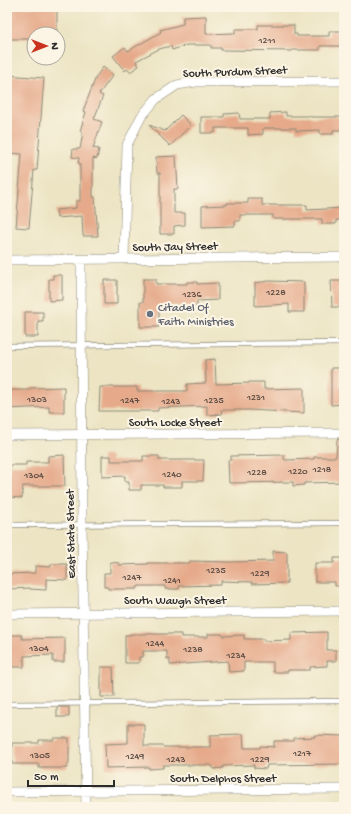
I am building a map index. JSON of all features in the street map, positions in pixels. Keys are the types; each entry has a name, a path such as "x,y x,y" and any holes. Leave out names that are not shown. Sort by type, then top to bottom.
{"street":[{"name":"South Purdum Street","path":"124,259 127,145 141,117 156,99 177,85 196,82 344,82"},
{"name":"South Jay Street","path":"7,260 344,256"},
{"name":"East State Street","path":"81,260 81,434 86,807"},
{"name":"South Locke Street","path":"7,435 344,433"},
{"name":"South Waugh Street","path":"7,614 344,611"},
{"name":"South Delphos Street","path":"7,792 344,789"}],"lane":[{"path":"7,346 344,343"},
{"path":"7,525 344,523"},
{"path":"7,704 344,701"}],"building":[{"path":"7,7 57,7 57,26 26,26 26,39 7,39"},
{"path":"206,16 206,34 235,33 235,29 258,29 258,25 294,25 294,34 297,34 297,36 329,36 329,31 344,31 344,46 320,46 320,50 292,51 221,50 221,48 211,48 211,45 187,45 172,50 171,46 159,49 136,61 139,66 130,72 127,69 125,71 113,56 125,47 128,51 161,32 160,30 183,24 183,17"},
{"path":"103,67 113,75 99,94 103,96 94,119 102,122 93,148 99,149 97,159 93,158 93,197 95,197 98,236 83,236 82,216 57,218 56,210 76,208 76,201 80,201 80,163 78,163 79,158 72,157 73,149 80,149 83,132 80,131 86,112 83,111 96,77"},
{"path":"7,75 44,78 37,170 34,170 29,228 16,227 22,154 7,153"},
{"path":"286,112 286,116 344,117 344,130 333,130 333,134 320,134 320,130 296,131 296,128 263,128 263,134 248,135 248,128 215,128 215,133 201,133 201,117 224,117 224,114 239,113 240,119 270,119 270,113"},
{"path":"181,115 191,125 170,146 149,125 165,131"},
{"path":"176,156 178,189 174,189 174,213 185,213 185,225 174,226 174,234 160,234 160,173 157,173 156,157"},
{"path":"248,199 262,199 262,205 307,205 307,210 344,208 344,220 336,220 336,224 322,224 322,219 273,219 273,215 240,215 240,221 235,221 235,226 202,227 202,206 227,205 227,203 248,203"},
{"path":"53,275 62,275 62,300 49,301 49,279 53,279"},
{"path":"143,279 156,279 156,284 187,284 187,282 197,282 197,284 218,283 218,300 197,301 197,307 159,305 159,327 140,327 140,302 143,302"},
{"path":"104,280 117,280 117,304 104,304"},
{"path":"269,281 304,282 304,312 289,312 289,304 255,306 255,283"},
{"path":"331,281 344,281 344,307 332,307"},
{"path":"25,312 43,312 43,321 38,321 38,337 25,337"},
{"path":"215,359 216,384 264,382 264,389 304,388 304,413 221,410 222,414 207,415 207,406 158,408 158,411 99,411 100,387 137,387 137,391 187,391 187,384 206,383 205,360"},
{"path":"331,368 340,368 340,386 344,386 344,404 331,405"},
{"path":"64,387 64,412 49,412 49,407 7,409 7,390 30,390 30,388"},
{"path":"337,439 344,440 344,482 304,483 304,485 293,486 293,482 229,483 228,460 231,460 231,456 284,455 284,459 286,460 314,459 314,457 336,457"},
{"path":"64,455 65,486 23,486 22,498 9,497 10,465 26,465 26,462 48,462 48,456"},
{"path":"102,456 111,456 111,461 143,461 143,456 159,456 159,460 204,460 203,481 182,481 182,487 141,485 141,490 129,490 129,482 125,482 125,476 102,477"},
{"path":"273,551 287,552 287,583 252,584 252,582 221,581 221,585 179,586 179,589 165,589 165,586 139,586 137,589 108,589 108,587 104,587 104,573 110,573 110,562 119,563 119,565 190,563 190,561 273,561"},
{"path":"334,558 344,558 344,586 335,586 335,582 315,582 315,563 334,563"},
{"path":"51,564 67,564 67,580 46,579 46,590 30,588 8,589 8,574 35,573 35,566 51,567"},
{"path":"327,632 327,650 336,650 336,661 327,661 327,666 310,667 310,670 273,672 273,662 244,662 244,671 229,672 228,661 170,665 170,659 167,659 167,651 143,651 143,657 139,657 139,663 125,663 125,635 130,634 181,634 181,637 208,637 208,634 222,634 223,636 244,635 244,639 264,639 264,641 291,640 291,633"},
{"path":"9,635 22,635 22,639 65,638 64,662 53,662 53,655 24,656 24,667 9,667"},
{"path":"101,667 113,667 114,697 101,697"},
{"path":"57,707 69,707 69,717 57,717"},
{"path":"128,724 144,724 144,746 210,747 210,735 243,734 244,748 260,748 260,746 274,747 274,741 294,741 294,738 315,737 314,735 344,736 344,764 267,765 266,769 254,768 254,765 223,766 223,768 213,769 213,766 210,765 163,765 163,768 149,769 149,767 106,768 105,744 128,743"},
{"path":"54,738 69,738 69,764 67,764 67,768 39,768 39,764 12,764 12,743 39,743 39,740 54,740"}],"place":[{"name":"Citadel Of Faith Ministries","path":"150,314"}]}
